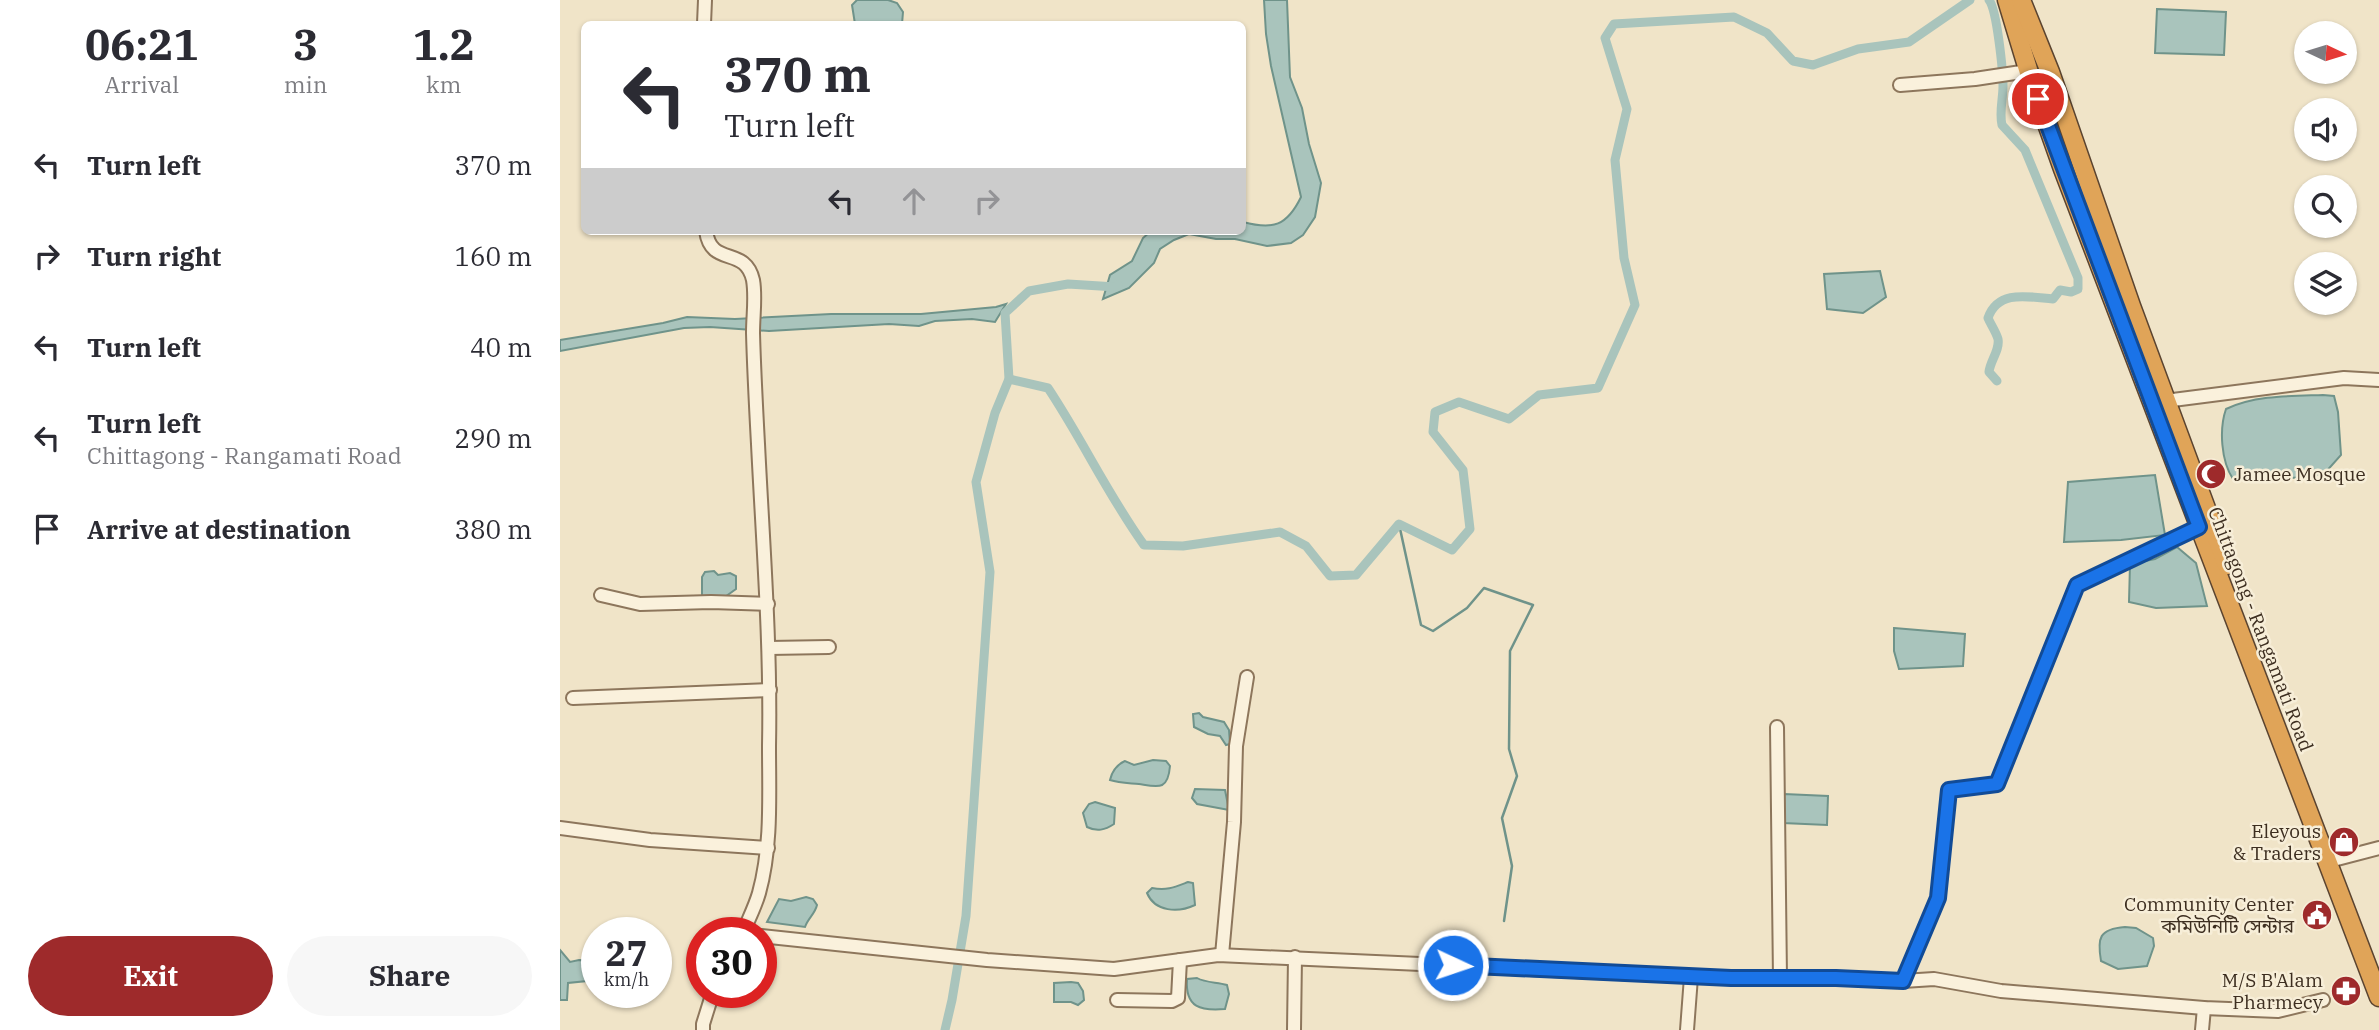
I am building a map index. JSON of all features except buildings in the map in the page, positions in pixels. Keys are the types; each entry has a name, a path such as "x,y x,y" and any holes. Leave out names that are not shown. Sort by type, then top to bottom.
{"highway":[{"name":"Chittagong - Rangamati Road","path":"2007,0 2024,74 2207,536 2379,997"},
{"path":"2021,0 2050,72 2165,401 2207,536 2337,859 2379,971"}],"street":[{"path":"704,21 705,0"},
{"path":"1900,85 2024,74"},
{"path":"706,235 707,242 713,250 741,260 752,277 770,690 768,848 759,895 750,917"},
{"path":"2165,401 2344,378 2379,380"},
{"path":"1903,981 1938,898 1949,790 1997,784 2077,585 2207,536"},
{"path":"601,595 640,604 768,604"},
{"path":"769,648 829,646"},
{"path":"1222,955 1234,822 1236,746 1247,677"},
{"path":"572,698 770,690"},
{"path":"1776,727 1780,978"},
{"path":"560,828 650,840 768,848"},
{"path":"2337,859 2379,848"},
{"path":"777,938 988,961 1114,969 1222,955 1691,976 1903,981 1934,979 2001,991 2204,1008 2278,1011 2323,1000"},
{"path":"1294,1030 1295,957"},
{"path":"1117,1000 1172,1001 1178,998 1181,960"},
{"path":"1688,1030 1691,976"},
{"path":"704,1030 708,1008"},
{"path":"2202,1030 2204,1008"}],"water":[{"path":"857,0 888,0 897,3 903,12 902,21 855,21 852,5"},
{"path":"1264,0 1287,0 1290,77 1302,108 1321,183 1315,217 1303,235 1291,243 1267,246 1235,239 1194,235 1246,235 1246,223 1263,226 1278,223 1290,214 1301,197 1266,34"},
{"path":"2157,9 2226,12 2224,55 2155,53"},
{"path":"1146,235 1186,235 1160,249 1154,263 1129,288 1103,299 1110,275 1132,261"},
{"path":"1880,271 1886,297 1863,313 1827,309 1824,274"},
{"path":"1006,304 995,322 972,319 935,321 919,326 889,324 769,331 684,328 560,351 560,340 687,317 735,319 831,314 921,314"},
{"path":"2334,396 2341,455 2324,474 2267,481 2233,479 2222,445 2226,409 2261,399"},
{"path":"2155,475 2165,535 2064,542 2068,482"},
{"path":"2177,547 2196,563 2207,606 2156,608 2129,602 2130,564 2155,559"},
{"path":"714,571 718,575 730,573 736,576 736,589 722,599 702,598 702,577 705,572"},
{"path":"1894,628 1965,634 1963,666 1899,669 1894,651"},
{"path":"1199,713 1203,717 1224,722 1229,730 1230,744 1226,745 1220,736 1194,727 1193,714"},
{"path":"1153,760 1166,761 1170,766 1167,780 1161,786 1110,780 1115,769 1125,761 1134,765"},
{"path":"1195,789 1225,790 1229,810 1197,804 1192,798"},
{"path":"1784,794 1828,796 1827,825 1783,823"},
{"path":"1095,802 1115,808 1114,824 1101,830 1087,827 1083,813 1089,804"},
{"path":"1193,883 1195,905 1188,908 1174,910 1161,907 1155,904 1147,893 1152,888 1167,889"},
{"path":"806,897 813,899 817,905 805,927 777,923 777,917 770,917 779,899 791,901"},
{"path":"2136,928 2153,938 2154,946 2147,966 2118,969 2101,961 2099,946 2102,936 2110,930"},
{"path":"560,950 570,962 581,960 581,982 568,983 567,1000 560,1000"},
{"path":"1197,978 1227,985 1229,994 1225,1009 1202,1008 1192,1002 1187,989 1187,979"},
{"path":"1054,983 1078,983 1084,1000 1078,1005 1071,1002 1054,1002"}],"waterway":[{"path":"1009,379 1048,388 1144,545 1183,546 1280,532 1306,546 1330,576 1356,575 1399,524 1452,550 1470,529 1463,470 1433,432 1435,412 1459,402 1509,419 1539,395 1598,388 1635,305 1624,258 1615,160 1627,109 1605,38 1614,24 1734,17 1767,33 1793,61 1813,65 1858,49 1909,42 1970,0"},
{"path":"1989,0 1995,16 2001,55 2002,125 2025,150 2078,278 2078,289 2071,292 2060,290 2053,299 2015,297 1999,303 1993,309 1988,318 1998,343 1989,372 1997,381"},
{"path":"945,1030 966,916 990,572 976,482 995,413 1009,379 1005,313 1029,291 1068,284 1118,285"},
{"path":"1399,524 1421,625 1433,631 1467,608 1484,588 1533,605 1510,651 1509,749 1517,776 1502,818 1512,866 1504,921"}],"place":[{"name":"Jamee Mosque","path":"2211,474"},
{"name":"Eleyous & Traders","path":"2344,842"},
{"name":"Community Center কমিউনিটি সেন্টার","path":"2317,915"},
{"name":"M/S B'Alam Pharmecy","path":"2346,991"}],"route":[{"path":"1453,965 1731,978 1903,981 1938,898 1949,790 1997,784 2077,585 2199,527 2038,99"}]}
